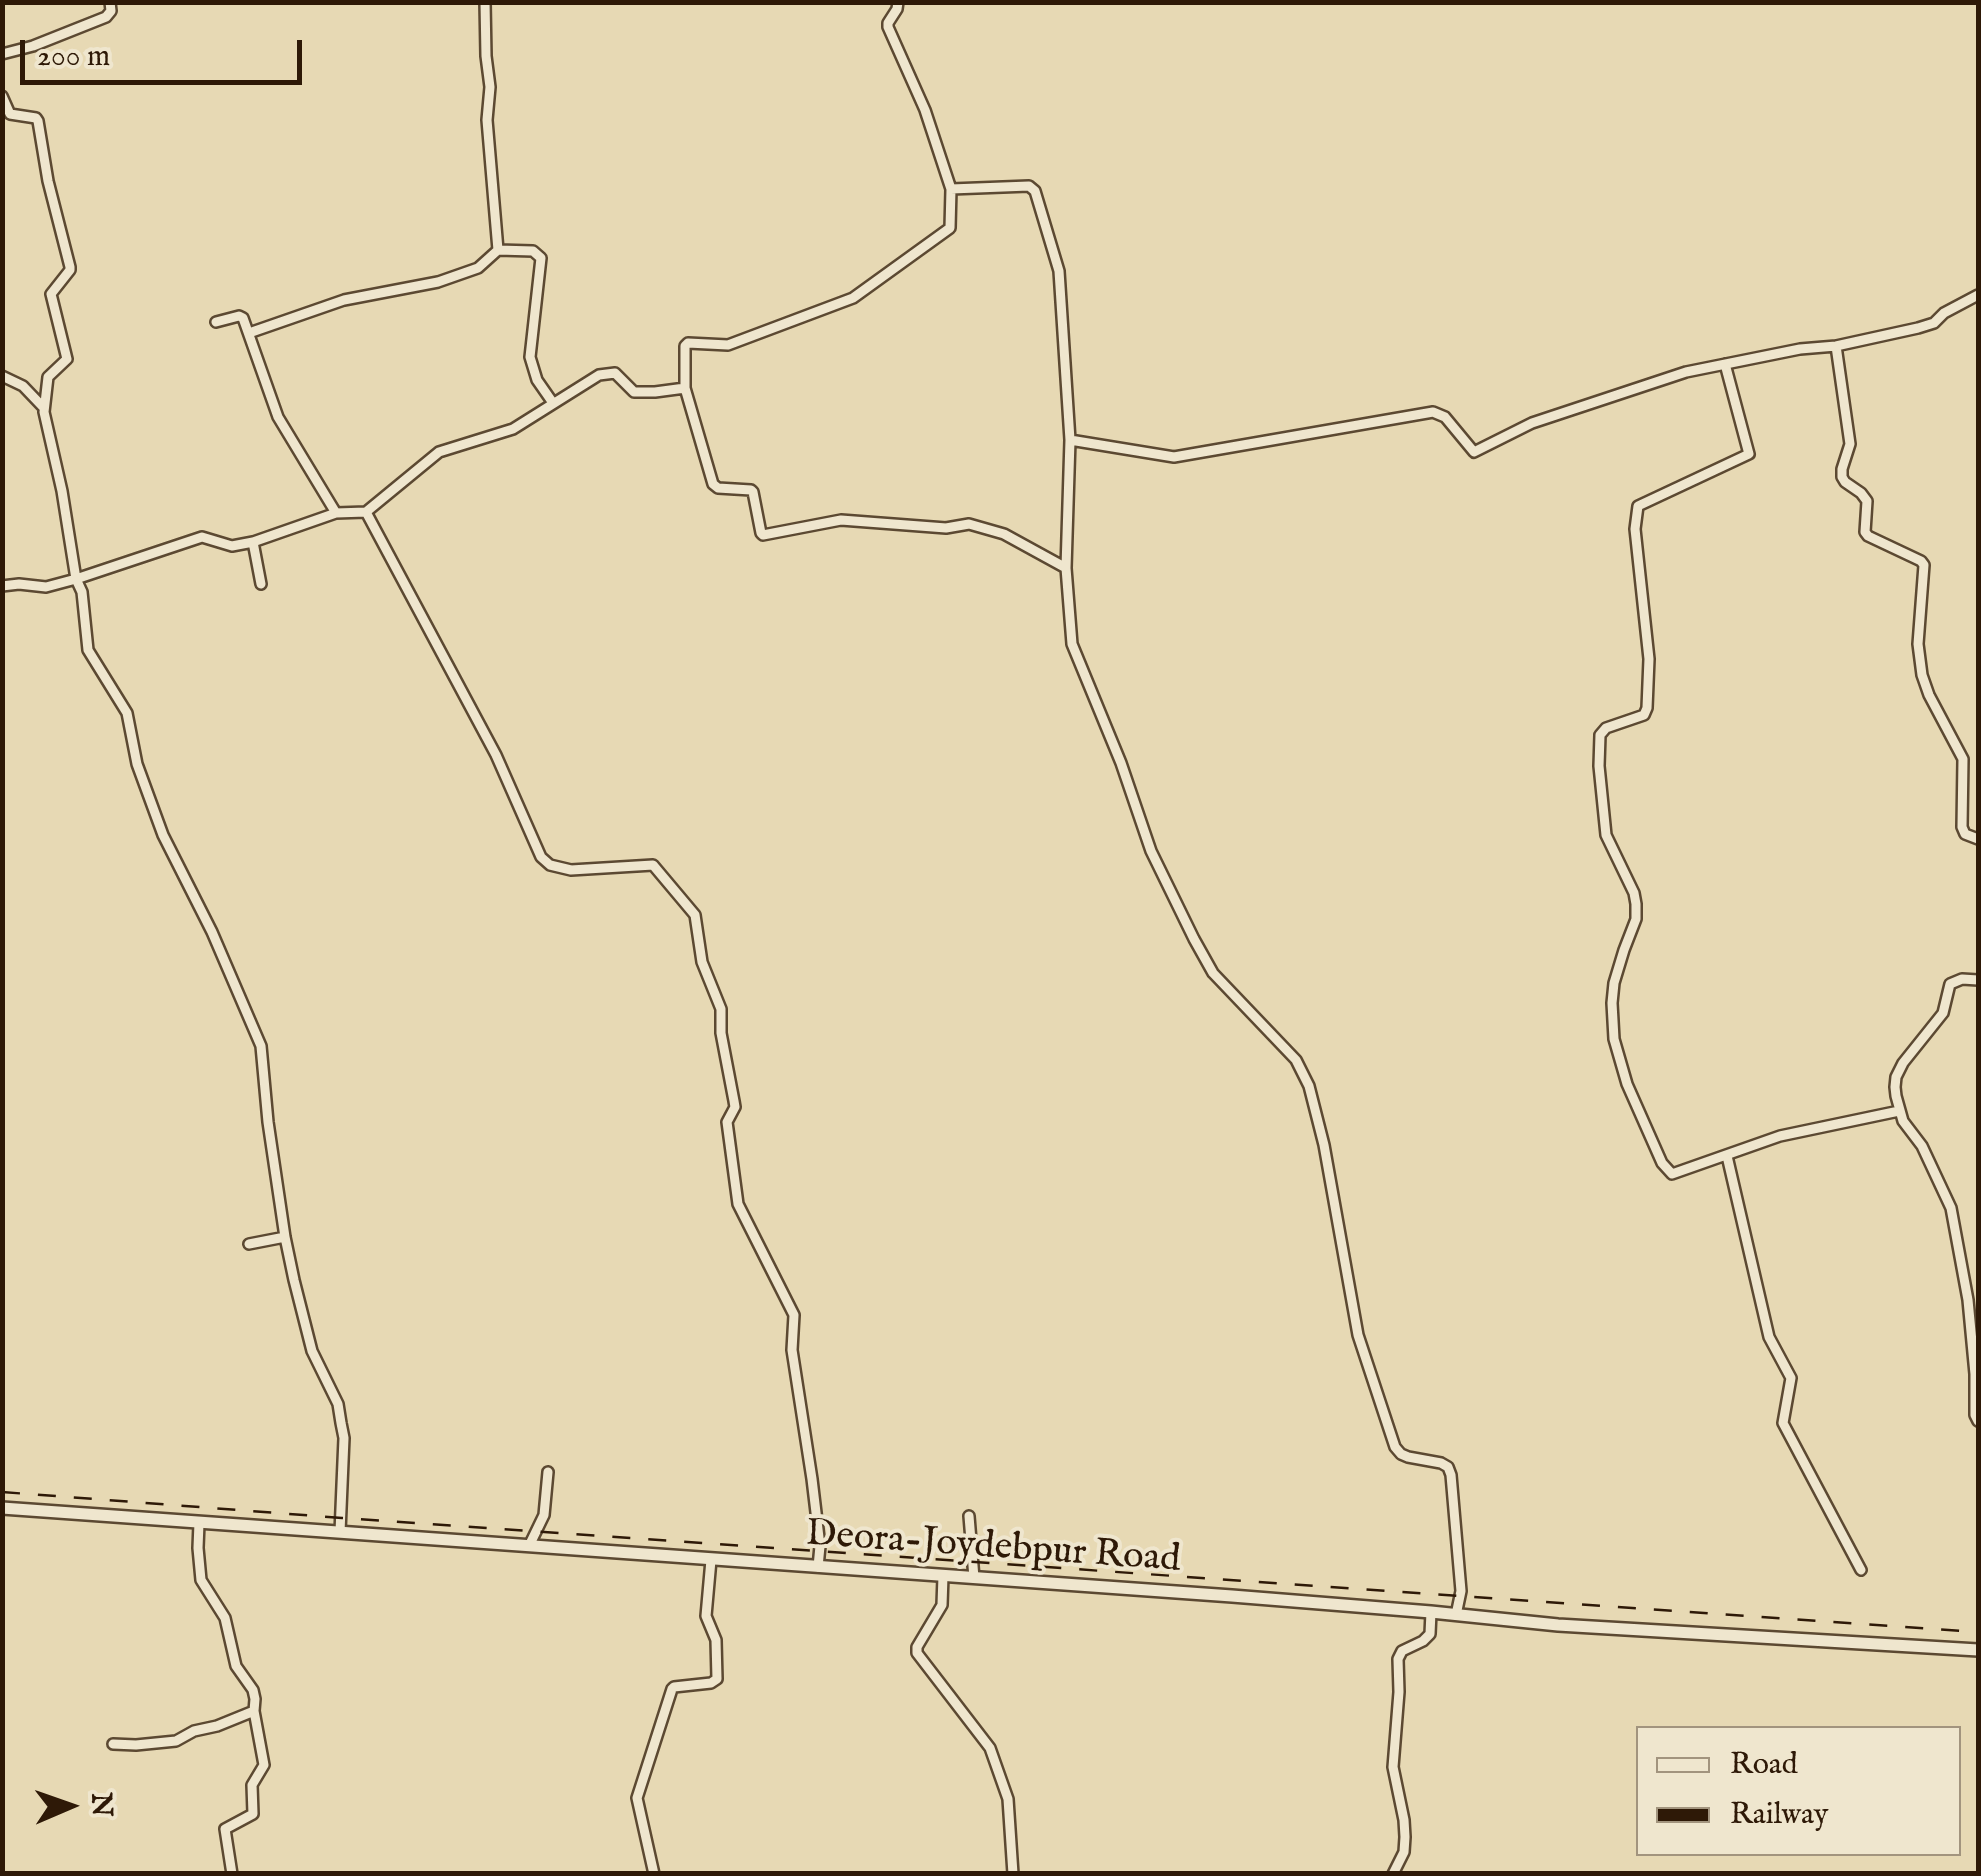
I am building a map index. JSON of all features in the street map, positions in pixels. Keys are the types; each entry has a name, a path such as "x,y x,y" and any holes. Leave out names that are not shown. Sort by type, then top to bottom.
{"street":[{"path":"2,54 106,17 111,11 110,2"},
{"path":"486,2 490,87 487,120 498,250"},
{"path":"898,2 888,28 925,110 951,189 950,228 853,298 728,345 688,343 684,352 686,388 713,484 753,492 760,533 764,536 841,520 946,528 969,524 1004,534 1066,568"},
{"path":"2,96 10,114 38,121 48,182 70,267 51,294 67,359 48,377 44,408 76,579 82,592 90,654 127,714 137,764 162,835 212,932 261,1046 285,1236 312,1351 338,1404 344,1438 340,1532"},
{"path":"951,189 1028,186 1035,191 1059,271 1070,440 1066,568 1072,644 1121,763 1151,851 1194,940 1213,973 1296,1060 1309,1086 1324,1145 1358,1335 1395,1446 1408,1458 1441,1462 1451,1475 1460,1591 1456,1615"},
{"path":"250,332 344,300 438,282 478,268 498,250 533,251 541,258 530,357 537,380 553,402"},
{"path":"1070,440 1174,457 1433,412 1445,416 1474,452 1532,423 1686,372 1800,349 1836,346 1934,323 1978,294"},
{"path":"216,322 243,318 278,417 336,513"},
{"path":"1836,346 1850,444 1842,477 1867,501 1868,536 1924,565 1918,644 1922,676 1964,759 1962,828 1978,839"},
{"path":"1726,364 1748,454 1638,506 1635,529 1649,659 1647,708 1644,716 1603,730 1600,735 1606,835 1636,904 1636,919 1614,983 1614,1038 1627,1084 1662,1163 1672,1174 1780,1136 1899,1111"},
{"path":"2,586 46,586 202,538 229,546 253,542 336,513 366,512 440,452 513,429 606,373 614,373 632,392 686,388"},
{"path":"2,376 21,384 44,408"},
{"path":"366,512 496,754 540,857 550,866 570,870 654,865 695,915 702,962 721,1009 720,1033 734,1101 727,1122 738,1204 794,1315 792,1350 812,1479 820,1546 818,1567"},
{"path":"253,542 261,584"},
{"path":"1978,980 1962,979 1950,984 1943,1012 1916,1044 1896,1077 1899,1111 1922,1146 1950,1208 1968,1300 1978,1420"},
{"path":"1727,1156 1769,1337 1791,1378 1784,1423 1861,1570"},
{"path":"249,1244 285,1236"},
{"path":"529,1546 544,1515 548,1472"},
{"name":"Deora-Joydebpur Road","path":"2,1508 1431,1612 1558,1625 1978,1650"},
{"path":"969,1516 974,1578"},
{"path":"198,1523 202,1580 226,1618 236,1666 253,1690 264,1765 252,1785 253,1814 225,1830 232,1874"},
{"path":"654,1874 637,1798 672,1689 717,1679 716,1640 706,1616 711,1560"},
{"path":"943,1576 942,1605 916,1653 990,1748 1008,1799 1014,1874"},
{"path":"1393,1874 1404,1852 1405,1837 1392,1767 1400,1692 1398,1659 1402,1652 1430,1634 1431,1612"},
{"path":"113,1744 176,1741 254,1711"}],"railway":[{"path":"2,1492 1978,1632"}]}
